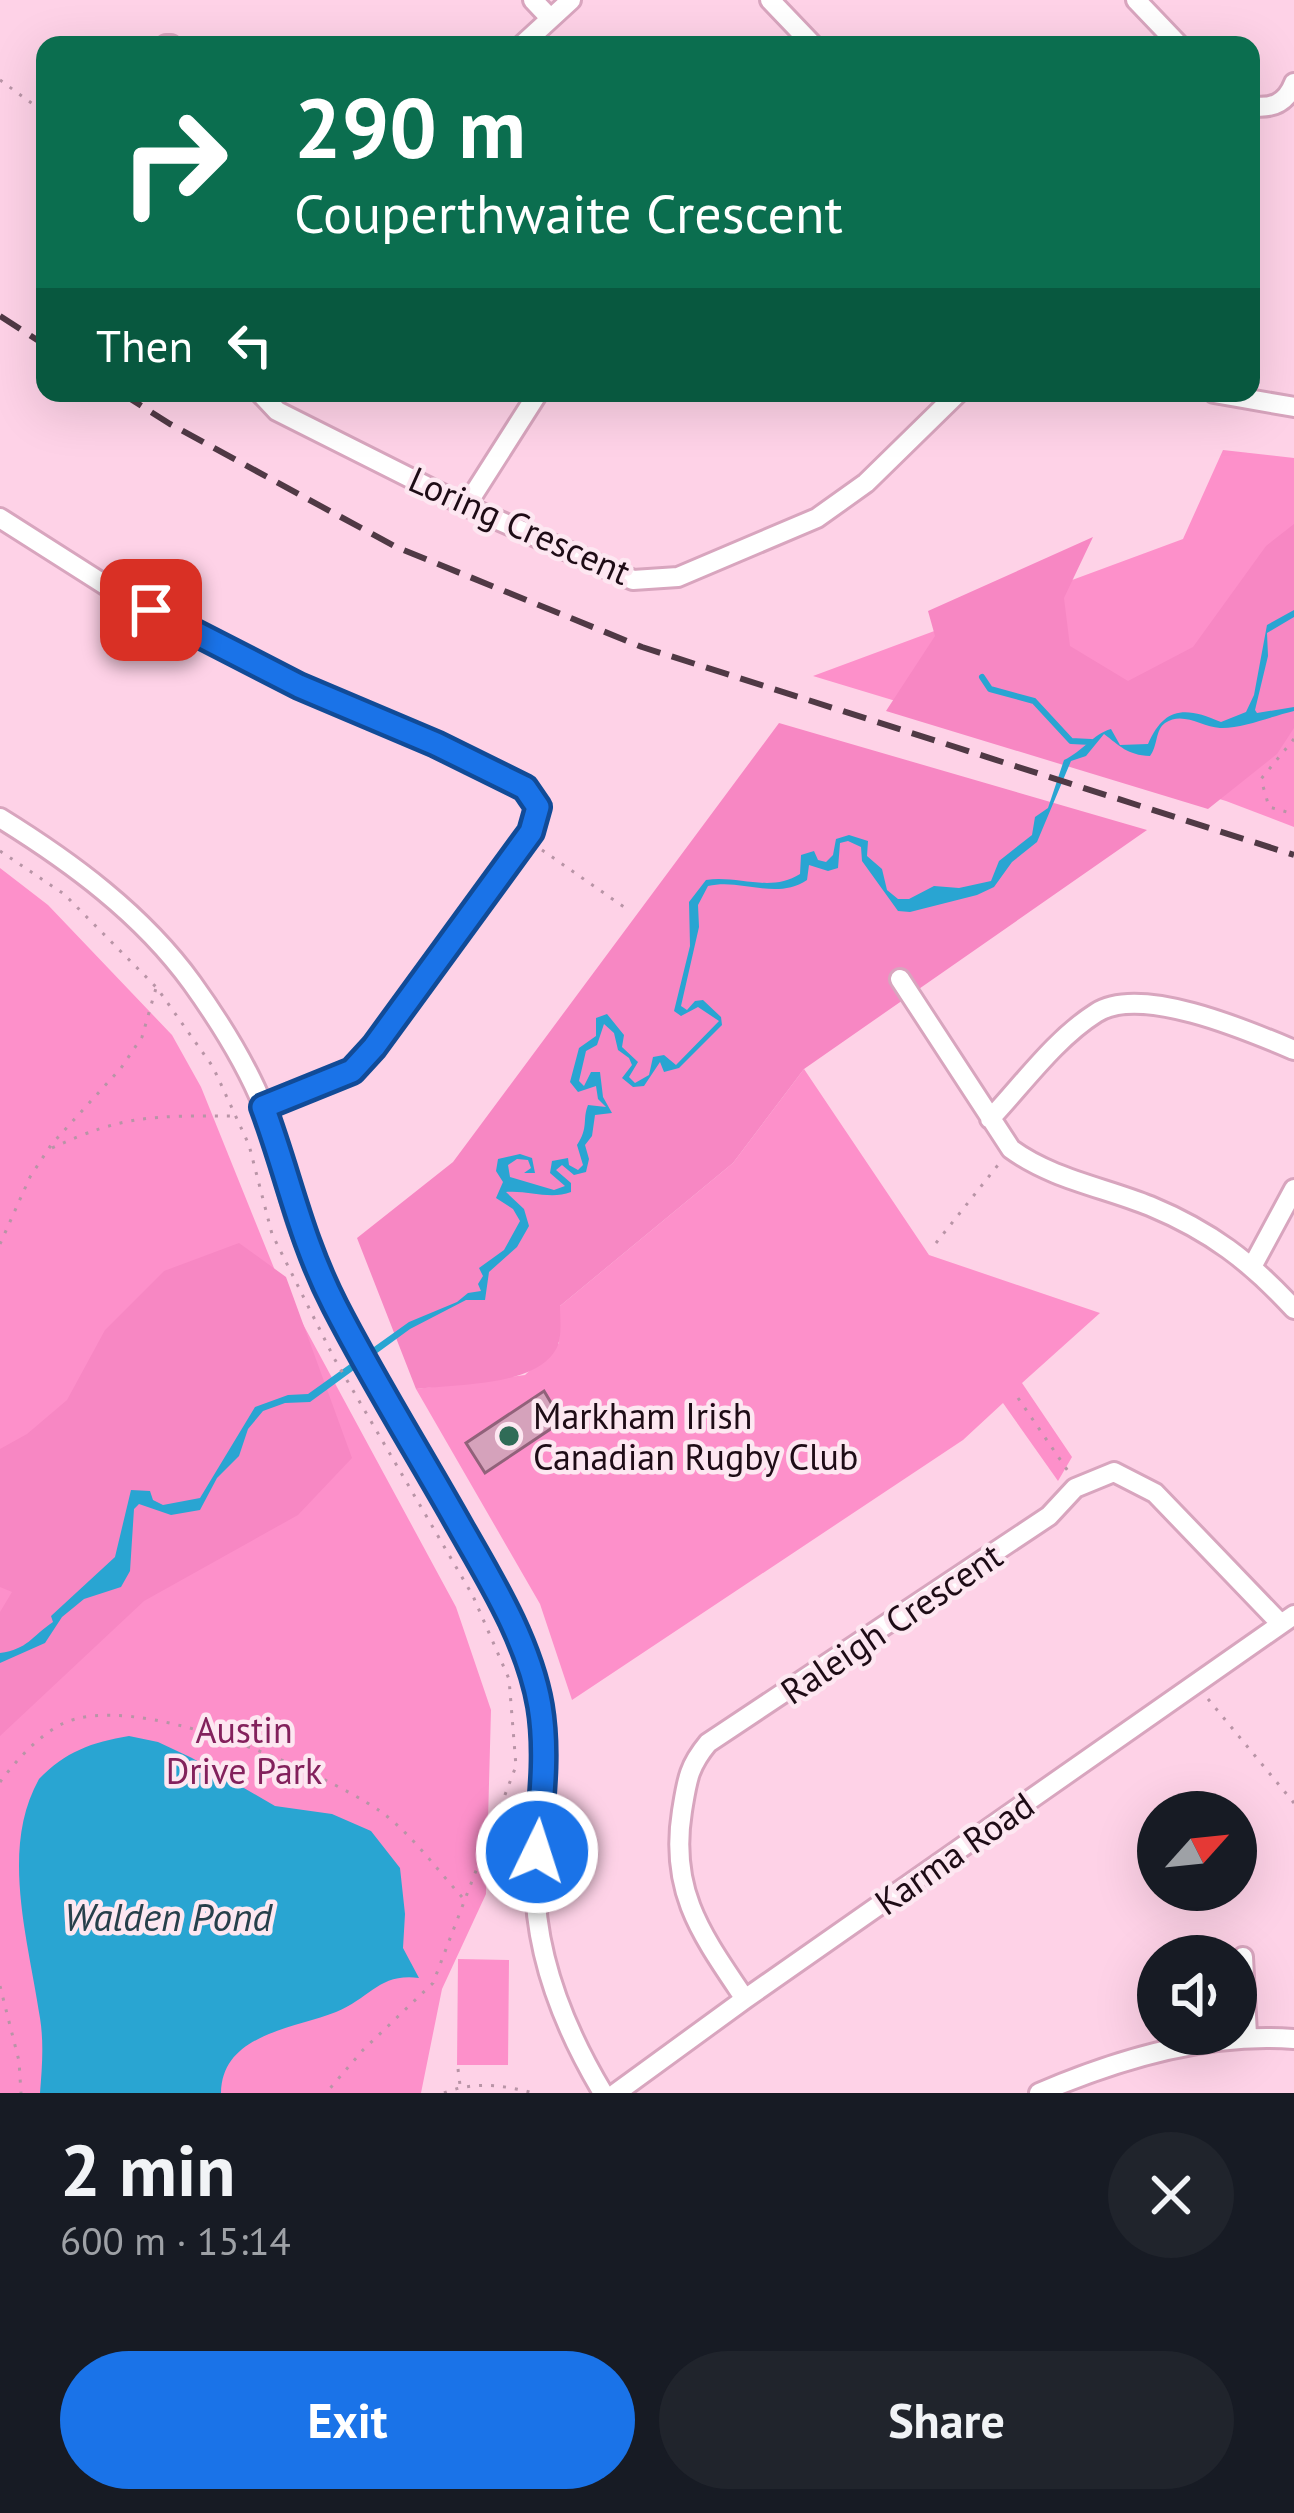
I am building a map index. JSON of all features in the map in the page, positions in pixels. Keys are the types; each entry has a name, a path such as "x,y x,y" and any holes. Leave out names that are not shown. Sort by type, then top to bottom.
{"street":[{"path":"532,0 550,18"},
{"path":"531,36 571,0"},
{"path":"770,0 805,36"},
{"path":"1136,0 1170,36"},
{"path":"1260,107 1281,102 1294,83"},
{"path":"1260,401 1294,407"},
{"name":"Loring Crescent","path":"269,402 278,411 466,506 633,580 678,577 832,509 866,483 949,402"},
{"path":"466,506 532,402"},
{"path":"0,518 112,590 299,686 525,788 538,807 526,839 374,1047 352,1071 263,1107"},
{"path":"0,818 82,872 168,955 232,1042 263,1107 309,1253 364,1360 499,1593 540,1703 544,1751 535,1880 539,1934 550,1981 574,2044 603,2093"},
{"path":"900,979 1011,1149 1034,1166 1154,1208 1223,1242 1253,1265 1294,1309"},
{"path":"990,1119 1070,1034 1099,1010 1120,1003 1165,1006 1294,1050"},
{"path":"1253,1265 1294,1189"},
{"path":"1078,1486 1114,1472 1155,1493 1287,1620"},
{"name":"Raleigh Crescent","path":"745,1999 694,1921 682,1889 676,1845 690,1764 708,1743 1048,1516 1078,1486"},
{"name":"Karma Road","path":"616,2093 1287,1620"},
{"path":"1257,2037 1294,2039"},
{"path":"1039,2093 1150,2055"}],"path":[{"path":"0,80 36,106"},
{"path":"1294,739 1261,778 1269,807 1294,814"},
{"path":"526,839 624,908"},
{"path":"0,851 64,894 157,988 213,1066 249,1145 272,1234 334,1358 473,1597 509,1679 515,1766 433,1983 326,2093"},
{"path":"0,1244 47,1150 142,1037 157,988"},
{"path":"47,1150 97,1127 143,1116 236,1117"},
{"path":"936,1243 1011,1149"},
{"path":"1018,1398 1078,1486"},
{"path":"1196,1684 1294,1803"},
{"path":"0,1782 23,1753 62,1724 112,1713 167,1720 328,1779 385,1814 464,1899"},
{"path":"0,1986 19,2061 21,2093"},
{"path":"458,2069 460,2086"},
{"path":"444,2093 460,2086 507,2086 533,2093"}],"green space":[{"path":"1223,450 1294,458 1294,827 1226,801 813,676 1183,539"},
{"name":"Austin Drive Park","path":"0,868 48,905 172,1035 201,1087 278,1278 456,1607 491,1710 486,1894 442,1989 421,2093 0,2093"},
{"path":"804,1069 929,1255 1100,1313 1022,1383 1072,1457 1058,1481 1003,1403 963,1440 572,1700 540,1604 416,1389 525,1375 559,1343 560,1306 733,1163"},
{"path":"458,1959 509,1960 508,2065 457,2065"}],"shaded area":[{"path":"1294,524 1294,728 1277,754 1208,809 886,711 935,636 928,611 1093,537 1064,598 1070,646 1128,681 1193,647 1266,546"},
{"path":"779,723 1147,830 804,1069 733,1163 560,1306 559,1341 549,1359 496,1381 416,1389 357,1238 453,1162"},
{"path":"239,1243 286,1277 352,1458 298,1515 144,1601 0,1736 0,1612 12,1592 0,1587 0,1449 27,1434 67,1400 105,1330 164,1271"}],"water":[{"path":"1294,610 1294,617 1267,633 1268,656 1255,710 1294,707 1294,711 1229,728 1172,720 1160,730 1150,756 1130,752 1104,734 1086,756 1071,761 1037,842 1012,862 994,887 910,912 898,911 862,861 861,847 848,841 840,843 838,868 828,871 809,865 807,880 795,886 708,886 698,905 699,927 681,1006 687,1010 703,1000 721,1017 722,1025 679,1068 664,1072 660,1062 644,1086 633,1087 622,1078 632,1065 629,1058 618,1050 614,1033 604,1024 597,1045 586,1051 579,1081 584,1086 591,1072 600,1072 603,1097 612,1113 595,1115 592,1136 585,1145 586,1172 574,1175 562,1165 556,1170 571,1183 571,1192 506,1192 524,1209 529,1226 517,1247 489,1272 485,1300 466,1300 410,1329 310,1402 285,1403 263,1411 248,1429 239,1456 217,1478 200,1510 171,1515 139,1504 134,1509 130,1571 121,1587 84,1599 62,1617 45,1643 0,1663 0,1653 23,1645 53,1622 51,1616 115,1557 131,1490 150,1491 153,1500 163,1505 200,1498 255,1407 288,1395 308,1394 409,1322 481,1291 479,1268 504,1250 520,1221 513,1209 496,1198 503,1182 496,1171 498,1159 520,1154 532,1158 535,1173 524,1173 531,1168 528,1160 517,1159 508,1165 510,1177 554,1190 565,1186 550,1173 552,1161 568,1158 569,1165 578,1170 583,1165 577,1145 588,1105 606,1107 598,1099 596,1086 578,1092 570,1082 579,1048 596,1036 596,1018 607,1014 624,1035 622,1047 638,1062 629,1077 635,1083 649,1075 653,1057 664,1055 676,1065 719,1021 698,1007 681,1016 674,1011 690,946 689,902 706,880 789,880 800,874 801,855 814,851 818,860 826,862 833,855 836,839 849,835 868,841 867,856 882,869 887,890 898,899 909,899 934,886 959,888 991,881 999,861 1032,835 1035,817 1048,808 1064,760 1099,735 1111,729 1120,745 1148,744 1161,723 1177,713 1197,713 1221,722 1246,712 1254,695 1267,625"},
{"name":"Walden Pond","path":"129,1736 158,1742 192,1758 275,1806 332,1814 371,1831 400,1868 403,1948 419,1978 394,1979 336,2012 246,2046 224,2073 221,2093 40,2093 41,2027 20,1895 21,1835 27,1806 39,1779 69,1755"}],"building":[{"name":"Markham Irish Canadian Rugby Club","path":"544,1391 556,1411 552,1428 485,1473 466,1443"}],"waterway":[{"path":"982,677 990,689 1034,701 1071,741 1091,742"}],"railway":[{"path":"0,316 36,339"},
{"path":"135,402 396,547 642,647 1294,855"}],"place":[{"name":"Markham Irish Canadian Rugby Club","path":"509,1436"}],"route":[{"path":"151,610 299,686 525,788 538,807 531,832 352,1071 263,1107 309,1253 364,1360 499,1593 525,1654 540,1703 544,1751 537,1852"}]}
